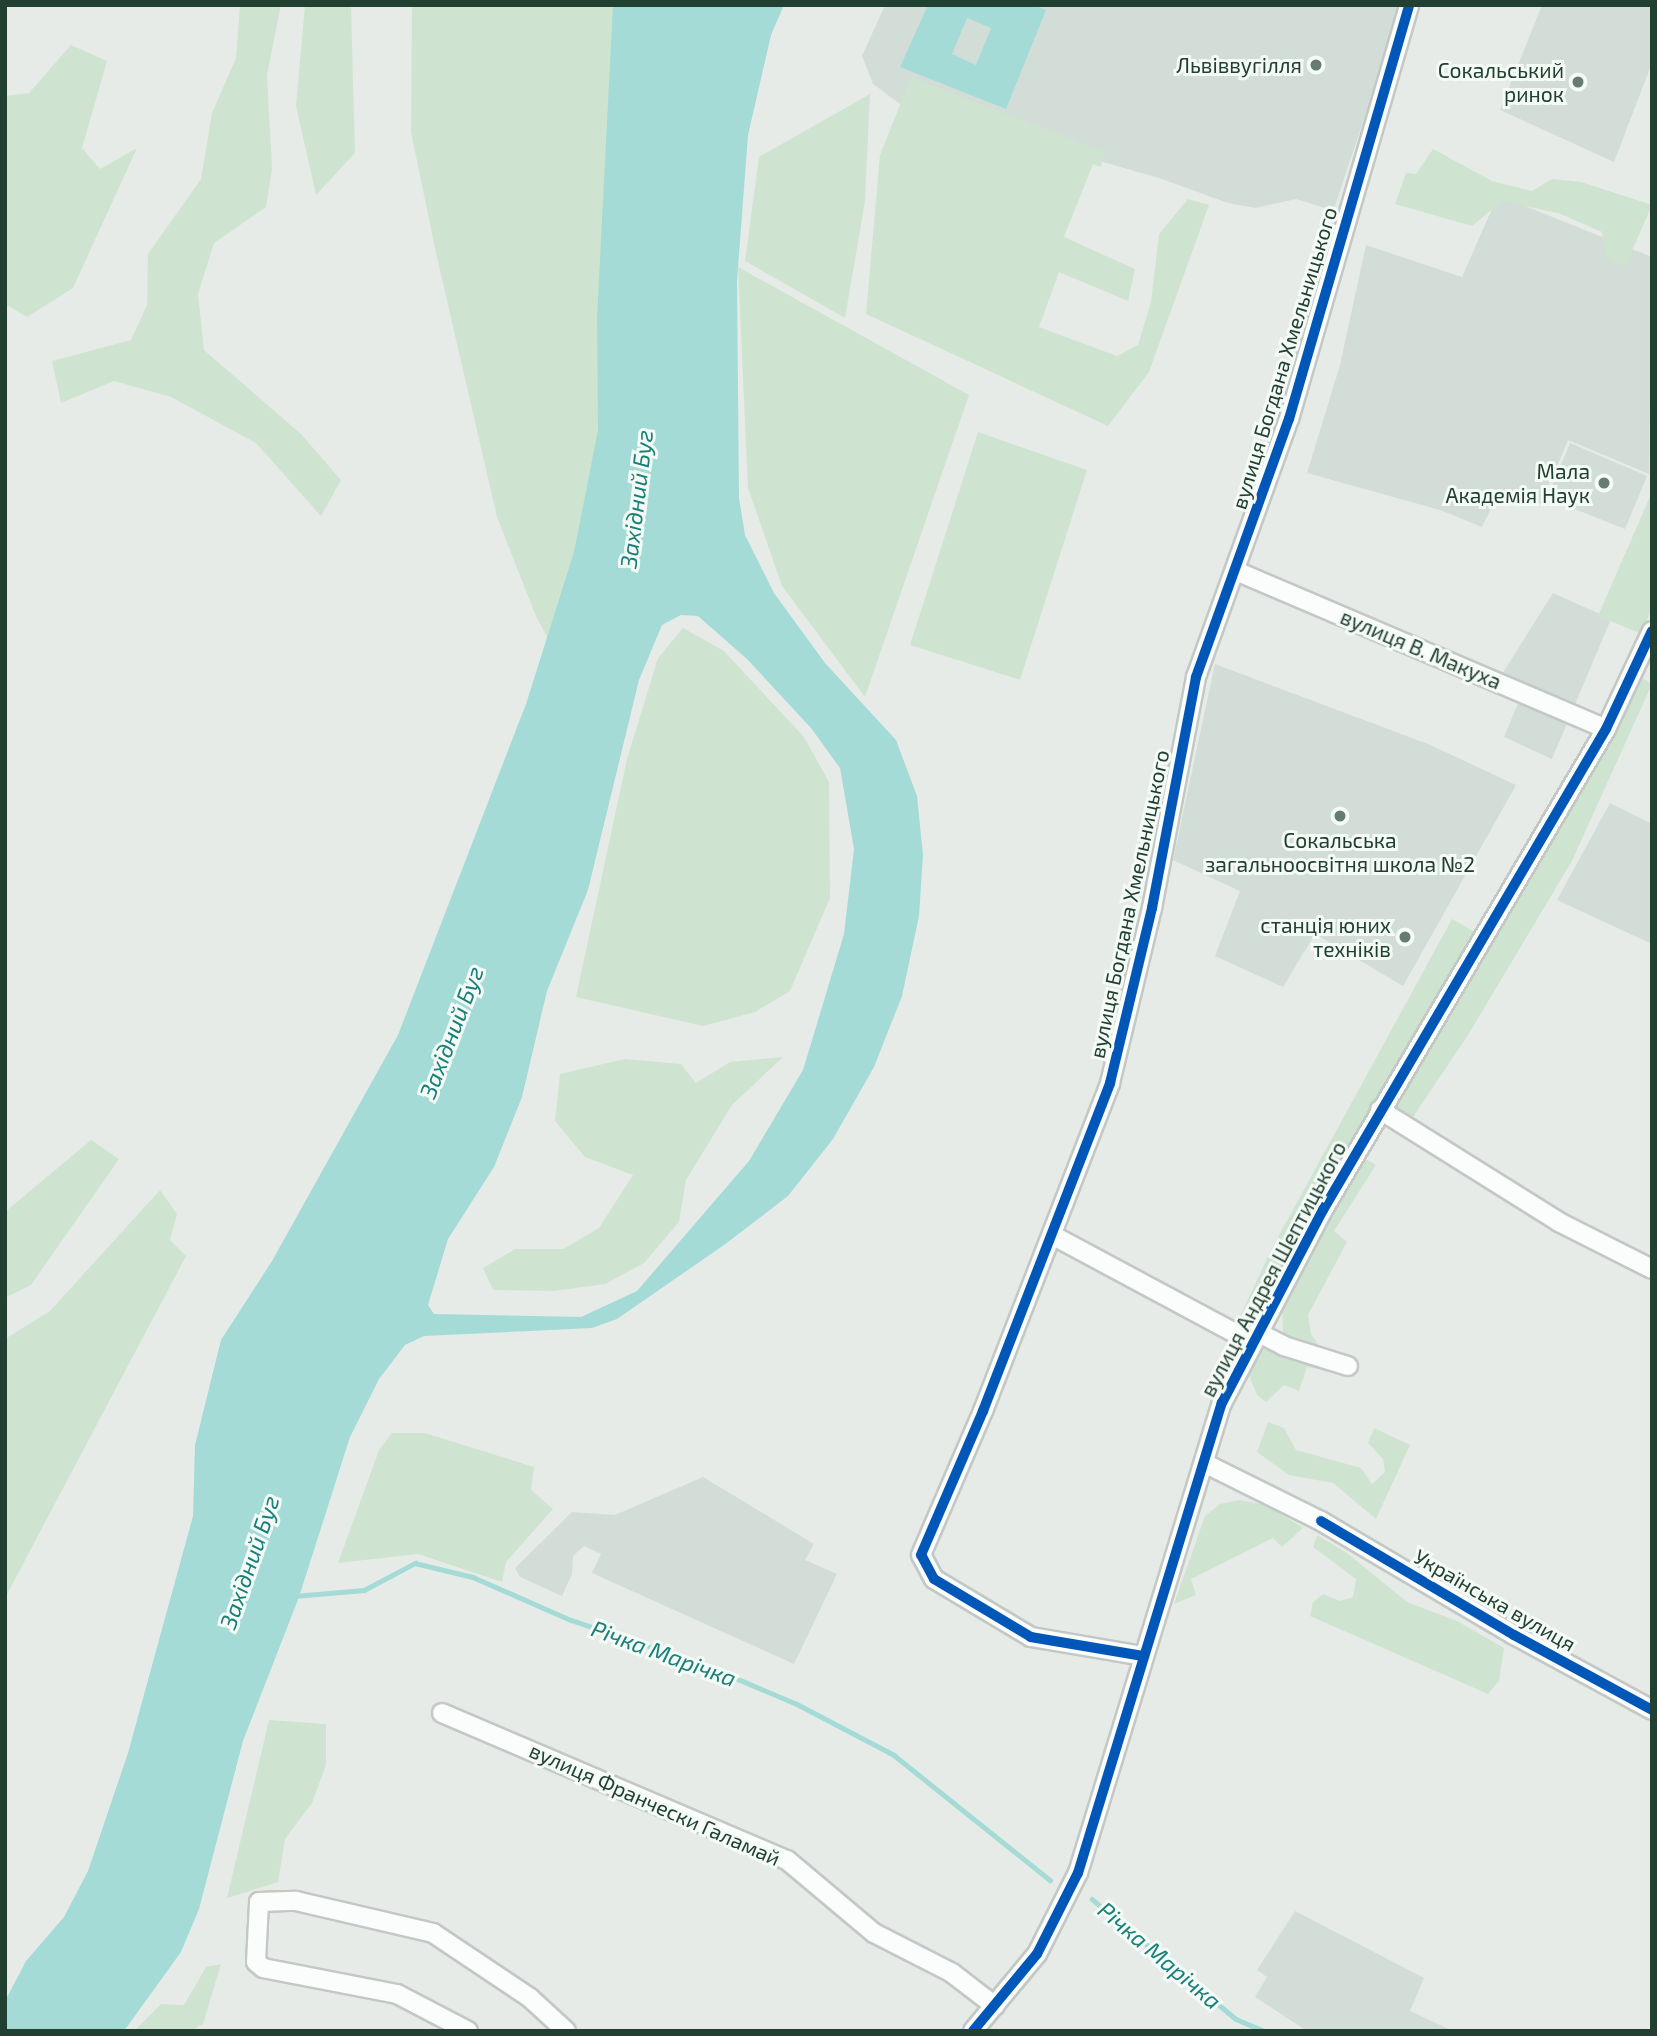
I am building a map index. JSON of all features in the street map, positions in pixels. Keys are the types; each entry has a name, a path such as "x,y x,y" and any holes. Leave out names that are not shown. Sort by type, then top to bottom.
{"street":[{"name":"вулиця Богдана Хмельницького","path":"1143,1656 1031,1637 934,1579 921,1555 1052,1235 1110,1083 1152,908 1196,677 1289,419 1409,5"},
{"name":"вулиця В. Макуха","path":"1236,571 1606,729"},
{"name":"вулиця Андрея Шептицького","path":"973,2031 1037,1954 1078,1873 1222,1403 1255,1338 1381,1111 1647,658 1652,631"},
{"path":"1381,1111 1559,1222 1652,1269"},
{"path":"1052,1235 1255,1338"},
{"name":"вулиця Андрея Шептицького","path":"1255,1338 1348,1366"},
{"name":"Українська вулиця","path":"1204,1463 1321,1521 1504,1629 1652,1710"},
{"name":"вулиця Франчески Галамай","path":"442,1713 787,1860 874,1933 952,1973 995,2006"},
{"path":"468,2031 397,1994 263,1968 256,1962 259,1902 296,1901 433,1933 530,1998 566,2031"}],"shaded area":[{"path":"885,5 1402,5 1330,221 1325,208 1296,199 1255,208 1228,203 1159,178 900,104 873,84 862,56"},
{"name":"Сокальський ринок","path":"1542,5 1652,5 1652,63 1614,162 1500,110"},
{"path":"1498,195 1652,257 1649,474 1568,440 1541,504 1500,490 1482,527 1440,510 1307,473 1340,365 1366,245 1462,277"},
{"path":"1570,443 1647,476 1625,529 1547,498"},
{"path":"1553,593 1611,619 1552,759 1504,737 1526,684 1502,674"},
{"name":"Сокальська загальноосвітня школа №2","path":"1215,664 1428,744 1516,785 1403,986 1315,934 1283,987 1215,956 1240,891 1173,860"},
{"path":"1610,803 1652,824 1652,944 1557,900"},
{"path":"703,1477 814,1544 805,1560 837,1574 794,1664 592,1573 601,1554 584,1546 573,1556 572,1574 562,1596 520,1577 515,1568 572,1512 615,1515"},
{"path":"1295,1911 1424,1978 1410,2011 1453,2031 1307,2031 1255,1997 1267,1977 1257,1970"}],"green space":[{"path":"240,5 281,5 267,75 272,169 266,207 214,243 198,294 204,350 301,434 341,480 321,516 256,443 171,397 114,381 61,403 52,361 131,340 147,305 148,254 201,179 212,113 236,58"},
{"path":"305,5 351,5 355,153 316,195 296,106"},
{"path":"412,5 631,5 613,451 557,656 535,614 497,517 436,253 411,132"},
{"path":"71,45 107,61 82,148 100,169 137,148 73,288 27,317 5,304 5,96 29,93"},
{"path":"911,77 1104,152 1101,167 1093,164 1064,237 1135,269 1128,301 1059,272 1039,327 1117,356 1138,345 1151,302 1159,234 1188,199 1209,205 1149,372 1108,426 866,314 880,155"},
{"path":"870,94 865,201 845,318 745,261 759,157"},
{"path":"1433,149 1492,181 1532,191 1552,179 1581,182 1652,205 1625,267 1606,258 1602,232 1558,213 1502,201 1472,226 1395,204 1406,173 1416,174"},
{"path":"738,267 969,395 865,697 782,586 748,488"},
{"path":"978,432 1087,470 1020,680 910,645"},
{"path":"1652,492 1652,607 1642,634 1598,616"},
{"path":"683,628 724,651 804,737 829,782 830,898 790,991 755,1012 703,1026 576,997 627,759 658,658"},
{"path":"1639,676 1652,684 1572,861 1468,1035 1411,1120 1393,1110 1490,946"},
{"path":"1452,919 1475,932 1306,1218 1245,1331 1235,1327 1271,1250"},
{"path":"783,1057 732,1105 686,1180 679,1222 644,1263 605,1284 554,1291 493,1290 483,1268 515,1249 563,1249 599,1228 633,1175 585,1157 555,1121 560,1074 625,1059 681,1064 696,1083 730,1062"},
{"path":"91,1140 119,1159 31,1285 5,1298 5,1212"},
{"path":"1362,1157 1376,1165 1334,1231 1347,1242 1308,1315 1311,1334 1324,1353 1329,1371 1307,1367 1299,1391 1284,1385 1266,1402 1257,1395 1247,1371 1260,1343 1274,1346 1283,1334 1282,1303"},
{"path":"160,1190 177,1214 170,1240 186,1256 5,1598 5,1339 50,1311"},
{"path":"1268,1422 1284,1428 1296,1450 1361,1468 1372,1484 1385,1472 1383,1459 1368,1443 1374,1428 1410,1445 1376,1519 1333,1483 1289,1475 1257,1452"},
{"path":"392,1433 425,1433 534,1467 531,1490 553,1509 506,1562 502,1582 418,1554 338,1563 379,1450"},
{"path":"1239,1500 1267,1505 1303,1528 1282,1547 1273,1538 1191,1579 1196,1595 1174,1604 1205,1516 1220,1504"},
{"path":"1317,1535 1347,1553 1407,1602 1457,1621 1504,1648 1499,1681 1488,1694 1310,1616 1313,1602 1323,1594 1340,1601 1353,1597 1356,1579 1313,1547"},
{"path":"269,1720 326,1724 326,1765 312,1803 285,1839 278,1882 227,1898"},
{"path":"221,1964 203,2024 191,2031 134,2031 161,2004 184,2005 206,1967"}],"water":[{"name":"Західний Буг","path":"613,5 784,5 771,35 748,135 737,281 739,498 745,535 774,593 825,663 896,740 917,796 923,855 919,916 902,996 874,1067 833,1139 788,1196 724,1245 617,1319 592,1328 424,1336 405,1345 379,1379 350,1437 299,1597 243,1741 199,1909 181,1952 124,2031 5,2031 5,2001 26,1961 64,1917 88,1871 128,1753 193,1516 195,1445 221,1340 272,1261 398,1035 526,704 574,552 598,430 597,318","holes":["681,615 698,616 747,659 811,728 840,768 854,849 844,934 803,1070 749,1161 637,1291 581,1317 434,1314 428,1305 448,1239 494,1167 522,1097 547,991 588,890 639,680 662,625"]},
{"path":"928,5 1033,5 1046,10 1006,109 900,67","holes":["967,18 991,28 976,65 952,54"]}],"waterway":[{"name":"Річка Марічка","path":"294,1596 364,1590 415,1563 473,1577 571,1620 705,1665 797,1704 894,1755 1050,1880"},
{"name":"Річка Марічка","path":"1092,1899 1236,2019 1264,2031"}],"cycle path":[{"path":"1143,1656 1031,1637 934,1579 921,1555 983,1411 1110,1083 1152,908 1196,677 1289,419 1409,5"},
{"path":"973,2031 1037,1954 1078,1873 1222,1403 1323,1210 1606,729 1652,631"},
{"path":"1321,1521 1514,1635 1652,1710"}],"place":[{"name":"Львіввугілля","path":"1316,65"},
{"name":"Сокальський ринок","path":"1578,82"},
{"name":"Мала Академія Наук","path":"1604,483"},
{"name":"Сокальська загальноосвітня школа №2","path":"1340,816"},
{"name":"станція юних техніків","path":"1405,937"}]}
